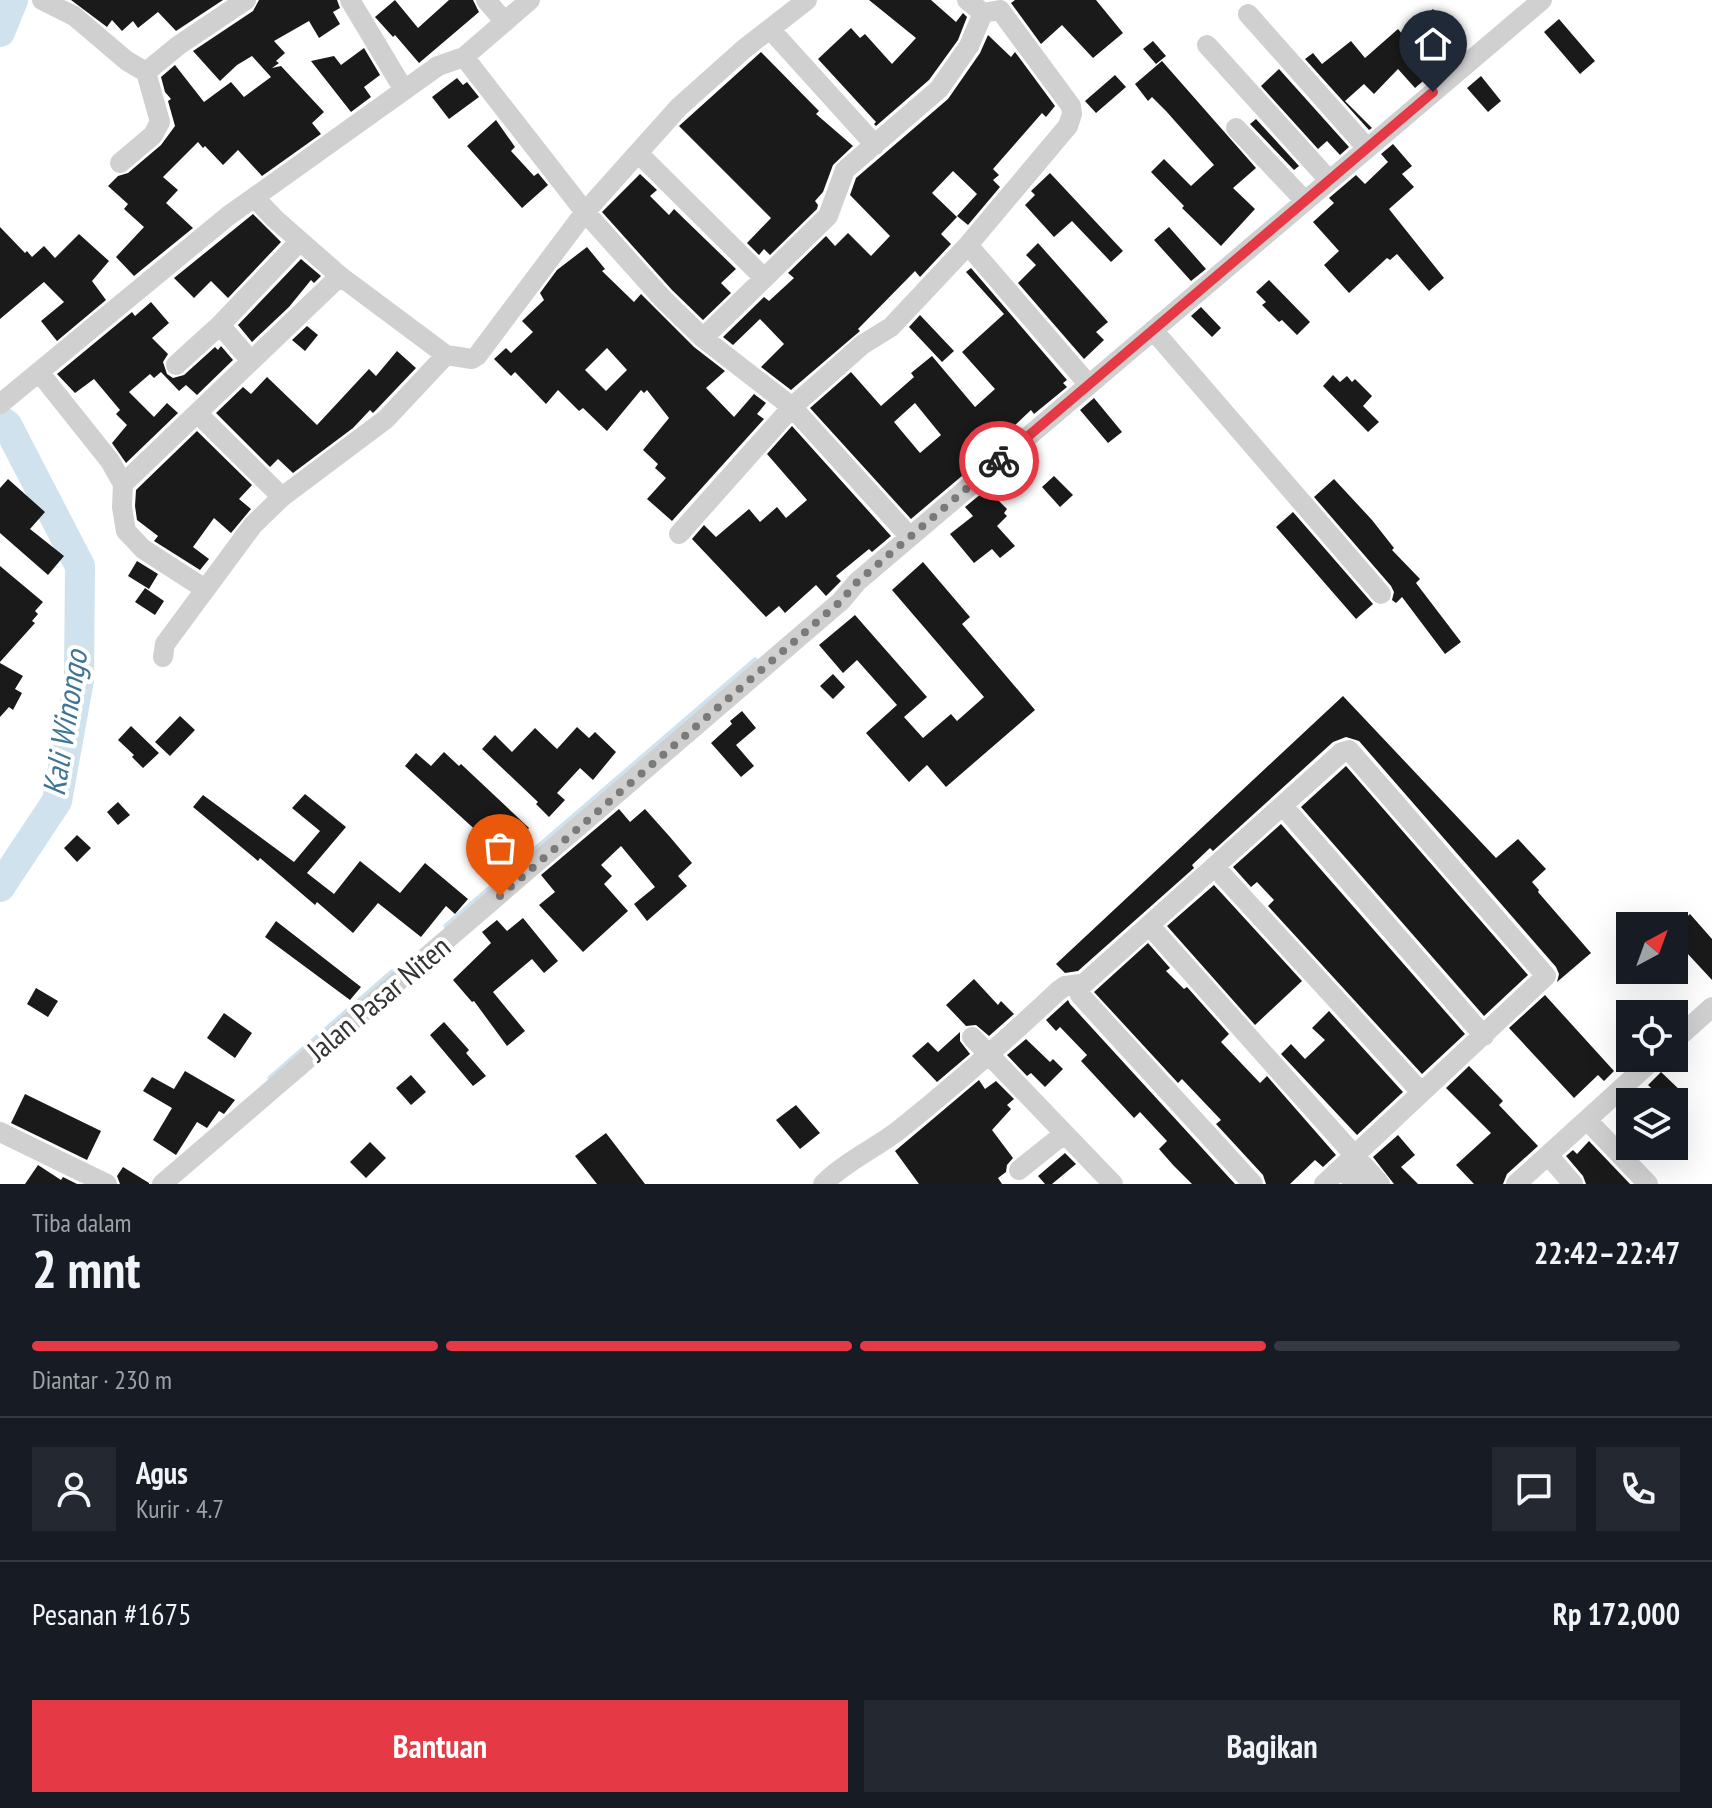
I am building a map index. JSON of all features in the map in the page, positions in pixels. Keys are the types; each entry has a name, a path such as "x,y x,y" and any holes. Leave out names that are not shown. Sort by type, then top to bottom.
{"street":[{"path":"42,0 74,16 127,61 146,72 160,122 153,135 120,163"},
{"path":"146,72 179,45 246,0"},
{"path":"350,0 397,95"},
{"path":"486,0 505,22"},
{"path":"7,399 228,216 438,66 464,57 530,0"},
{"path":"255,198 340,276 458,357 477,356 585,212 679,107 807,0"},
{"name":"Jalan Pasar Niten","path":"162,1184 841,601 857,582 1542,0"},
{"path":"679,534 792,407 862,345 891,327 968,245 1068,126 1071,106 1000,10 975,6 969,46 939,89 845,170 828,216 703,338"},
{"path":"1248,14 1367,148"},
{"path":"770,29 875,145"},
{"path":"1207,45 1329,180"},
{"path":"464,57 585,212 663,299 703,338 792,407 910,537"},
{"path":"1236,128 1305,201"},
{"path":"638,153 764,278"},
{"path":"176,365 220,325 300,241"},
{"path":"968,245 1089,385"},
{"path":"123,484 340,276"},
{"path":"220,325 251,361"},
{"path":"1153,330 1381,594"},
{"path":"163,657 165,644 237,543 282,497 386,419 458,357"},
{"path":"39,372 110,461 123,484 122,507 126,531 143,549 205,589"},
{"path":"197,413 282,497"},
{"path":"823,1184 892,1135 989,1056 1058,991 1065,986 1080,984 1342,752 1349,750 1546,974 1545,979 1324,1184"},
{"path":"1283,806 1484,1036"},
{"path":"1215,867 1421,1092"},
{"path":"1149,925 1348,1161 1380,1184"},
{"path":"1080,984 1080,995 1253,1184"},
{"path":"1688,1028 1712,1007"},
{"path":"972,1037 1113,1184"},
{"path":"1516,1184 1640,1072"},
{"path":"1587,1120 1648,1184"},
{"path":"0,1132 107,1184"},
{"path":"1019,1170 1064,1134"},
{"path":"1548,1155 1573,1184"},
{"path":"1348,1161 1356,1184"}],"building":[{"path":"71,0 223,0 176,31 158,12 138,28 133,21 122,31 112,20 107,27"},
{"path":"259,0 337,0 340,8 333,12 340,24 319,38 309,21 274,41 285,53 272,68 281,66 324,112 312,123 321,134 262,176 238,150 223,165 198,142 163,177 178,190 166,203 193,228 134,276 116,257 144,227 124,209 128,204 108,186 161,145 175,126 168,101 171,99 165,92 161,77 175,65 204,102 231,82 244,97 271,77 252,56 220,81 193,51 253,11"},
{"path":"395,0 418,28 449,0 473,0 479,12 419,63 375,17"},
{"path":"869,0 931,0 956,22 963,13 967,17 958,40 929,80 876,126 876,122 818,59 851,28 860,38 865,34 892,64 916,38"},
{"path":"1015,0 1096,0 1123,33 1093,58 1062,25 1041,44 1011,3"},
{"path":"1433,9 1465,45 1415,88 1398,69 1374,94 1364,84 1345,101 1372,128 1369,130 1305,59 1313,53 1322,64 1351,41 1365,58 1398,29 1403,35"},
{"path":"1559,19 1595,61 1580,74 1544,32"},
{"path":"988,35 1011,57 1015,52 1055,106 1046,117 1042,113 993,169 999,175 993,180 1000,187 968,225 957,216 977,194 953,171 932,193 957,217 941,234 951,244 920,277 915,271 858,329 860,331 791,390 761,367 784,344 760,319 733,345 723,337 764,297 769,301 794,278 788,273 826,236 835,246 848,233 871,256 890,236 850,195 856,178 948,99 980,53"},
{"path":"1153,41 1166,56 1156,64 1143,49"},
{"path":"364,48 380,75 364,87 371,97 351,112 311,61 334,56 341,65"},
{"path":"761,52 819,111 816,114 853,146 833,165 823,192 815,201 817,209 770,255 764,249 759,255 747,243 771,218 679,126"},
{"path":"1162,61 1256,168 1233,188 1255,209 1221,246 1151,172 1164,159 1191,186 1214,165 1166,111 1152,97 1148,101 1135,84"},
{"path":"1279,69 1349,147 1340,155 1327,141 1318,149 1261,86"},
{"path":"1115,75 1126,87 1096,113 1085,101"},
{"path":"1481,76 1501,101 1488,112 1467,88"},
{"path":"457,78 463,85 467,82 479,97 449,119 432,97"},
{"path":"1256,119 1299,166 1294,170 1250,124"},
{"path":"496,120 515,147 511,151 534,176 538,173 548,185 522,208 467,146"},
{"path":"1393,144 1412,166 1402,174 1414,187 1389,209 1444,278 1429,291 1397,254 1390,260 1387,258 1349,293 1324,265 1339,251 1313,222 1334,203 1329,198 1356,175 1365,184 1388,162 1381,154"},
{"path":"1050,173 1123,251 1111,262 1072,221 1054,237 1025,205 1035,195 1031,191"},
{"path":"640,174 657,190 650,196 669,215 674,209 736,269 721,283 731,293 703,320 602,212"},
{"path":"253,214 281,242 228,298 211,281 194,298 174,278"},
{"path":"0,227 32,257 44,246 55,258 79,234 109,261 92,281 106,300 57,341 41,321 64,302 44,282 0,319"},
{"path":"1169,227 1206,269 1191,281 1154,240"},
{"path":"1038,243 1108,322 1096,332 1104,340 1084,359 1018,283 1036,265 1026,255"},
{"path":"587,247 605,269 602,271 634,302 641,294 694,347 725,371 706,388 734,417 754,394 766,403 757,414 764,419 672,521 647,499 666,478 655,468 658,464 643,450 669,418 647,390 644,393 641,390 607,431 583,408 579,411 558,390 546,404 515,372 511,376 494,359 506,348 511,353 533,332 522,321 544,300 540,293 557,270","holes":["607,348 627,370 606,391 585,370"]},
{"path":"301,259 321,276 314,283 311,280 289,307 252,342 238,325"},
{"path":"971,268 1067,380 1063,383 1067,387 1034,414 1031,410 993,446 995,448 911,519 810,408 851,372 881,406 914,377 911,373 932,356 975,407 995,389 962,352 1004,314 966,272","holes":["915,403 941,435 920,453 894,422"]},
{"path":"1269,280 1310,322 1297,335 1262,305 1266,302 1256,292"},
{"path":"151,302 169,323 152,338 168,354 163,362 167,374 173,378 184,375 215,347 218,350 221,346 233,360 197,395 186,385 179,391 161,372 154,378 150,374 129,392 154,417 167,403 178,413 126,463 112,443 127,425 116,414 120,410 94,379 75,393 57,374 132,312 135,316"},
{"path":"1201,307 1221,328 1212,337 1191,316"},
{"path":"920,315 954,351 942,362 909,327"},
{"path":"307,326 318,335 305,351 292,340"},
{"path":"397,351 416,368 373,413 370,410 353,428 293,473 278,459 270,467 216,413 243,387 251,394 267,377 317,425 369,369 376,376"},
{"path":"1333,375 1340,382 1347,376 1352,382 1355,379 1372,396 1363,406 1379,422 1368,432 1323,386"},
{"path":"1094,398 1122,432 1108,443 1080,410"},
{"path":"792,426 891,536 872,552 869,549 836,576 841,581 826,596 816,585 785,613 779,606 766,617 692,539 704,525 716,537 749,509 760,522 777,507 786,518 807,500 767,454"},
{"path":"197,431 252,485 239,499 251,509 231,533 214,518 193,547 209,559 200,570 154,541 158,536 137,520 135,506 136,490"},
{"path":"1054,476 1073,495 1060,507 1042,487"},
{"path":"8,479 45,512 30,529 64,556 48,575 0,533 0,488"},
{"path":"1334,479 1420,579 1416,583 1461,642 1445,654 1402,597 1396,603 1392,600 1394,592 1391,586 1314,497"},
{"path":"987,489 1007,509 1004,513 1007,516 997,526 1015,546 1000,558 992,549 974,563 950,534 973,516 965,507"},
{"path":"1293,512 1373,604 1356,619 1276,527"},
{"path":"137,561 158,574 149,589 128,576"},
{"path":"923,562 970,617 962,624 1035,710 946,787 927,765 909,782 866,733 897,705 857,660 843,673 819,645 855,615 927,697 904,717 923,738 951,714 957,721 984,697 892,590"},
{"path":"0,566 43,602 35,611 38,614 32,621 35,623 0,662"},
{"path":"145,588 164,601 155,615 135,602"},
{"path":"0,663 23,676 15,689 22,693 13,710 9,707 0,717"},
{"path":"833,674 845,687 833,699 820,686"},
{"path":"1343,696 1496,858 1518,839 1546,869 1532,882 1538,892 1591,953 1557,982 1559,974 1556,967 1359,741 1346,737 1333,742 1213,851 1210,848 1192,865 1194,868 1078,971 1065,973 1056,964"},
{"path":"742,711 756,728 736,745 754,766 741,777 711,743"},
{"path":"180,716 195,730 170,756 155,742"},
{"path":"131,726 159,753 143,768 118,740"},
{"path":"577,727 589,738 595,732 616,752 593,780 580,768 557,793 565,800 549,817 536,804 538,802 482,749 495,735 512,752 535,728 557,749"},
{"path":"444,752 529,828 515,843 523,851 512,863 405,766 416,753 431,766"},
{"path":"1346,766 1528,975 1484,1016 1301,807"},
{"path":"305,794 346,827 307,873 334,894 360,861 400,893 425,863 468,899 455,914 446,906 421,937 378,903 353,933 193,807 203,795 294,862 320,831 292,808"},
{"path":"118,802 130,815 118,825 107,812"},
{"path":"619,809 630,822 645,809 670,837 692,863 678,876 687,886 647,921 634,904 655,887 621,846 601,865 612,876 604,884 628,911 583,952 539,905 555,892 541,875"},
{"path":"1281,824 1465,1034 1422,1074 1268,906 1274,900 1257,882 1251,887 1233,867"},
{"path":"77,835 91,848 77,862 64,848"},
{"path":"1214,885 1302,981 1255,1025 1167,926"},
{"path":"1690,914 1712,939 1712,980 1688,954"},
{"path":"523,918 558,961 544,973 532,959 493,992 525,1031 507,1046 474,1001 453,980 491,943 482,932 497,920 507,931"},
{"path":"276,921 361,987 350,1000 265,937"},
{"path":"1148,943 1170,968 1166,971 1184,989 1187,987 1229,1034 1221,1042 1260,1083 1267,1076 1336,1155 1323,1167 1315,1160 1290,1184 1266,1184 1263,1175 1216,1124 1221,1120 1182,1079 1178,1083 1094,992"},
{"path":"974,979 998,1005 1001,1001 1014,1014 989,1036 976,1025 966,1026 946,1005"},
{"path":"36,988 58,1001 48,1017 27,1004"},
{"path":"1545,995 1614,1071 1604,1081 1598,1075 1574,1098 1509,1028"},
{"path":"1068,1000 1235,1184 1192,1184 1173,1165 1159,1149 1167,1141 1140,1112 1134,1118 1081,1061 1087,1055 1060,1027 1056,1031 1046,1020"},
{"path":"1329,1011 1403,1092 1357,1135 1281,1054 1291,1044 1305,1059 1325,1040 1312,1028"},
{"path":"224,1013 252,1033 235,1058 207,1038"},
{"path":"444,1022 469,1050 466,1053 486,1076 473,1086 430,1035"},
{"path":"960,1032 960,1041 970,1054 937,1082 912,1056 928,1042 938,1052"},
{"path":"1026,1039 1050,1062 1053,1059 1063,1069 1045,1087 1031,1073 1027,1076 1007,1055"},
{"path":"1469,1066 1503,1101 1499,1105 1538,1146 1507,1174 1503,1184 1474,1184 1456,1165 1491,1133 1446,1088"},
{"path":"185,1071 235,1100 224,1114 219,1111 207,1128 197,1122 176,1155 153,1140 172,1108 143,1091 152,1077 174,1089"},
{"path":"1661,1072 1678,1088 1651,1088 1648,1085"},
{"path":"411,1075 426,1092 411,1105 396,1088"},
{"path":"979,1080 985,1089 996,1081 1014,1099 1007,1105 1011,1109 992,1130 1013,1158 1006,1172 998,1178 1002,1184 919,1184 895,1151"},
{"path":"25,1094 101,1131 87,1160 11,1123"},
{"path":"796,1105 820,1133 800,1149 776,1120"},
{"path":"606,1133 645,1184 597,1184 575,1156"},
{"path":"1398,1135 1415,1155 1401,1167 1418,1184 1394,1184 1373,1157"},
{"path":"1589,1141 1630,1184 1586,1184 1566,1156 1573,1150 1577,1154"},
{"path":"370,1142 386,1158 366,1178 350,1162"},
{"path":"1065,1153 1076,1164 1052,1184 1045,1184 1038,1176"},
{"path":"38,1165 61,1180 63,1177 77,1184 25,1184"},
{"path":"123,1167 149,1184 120,1184 117,1176"}],"waterway":[{"name":"Kali Winongo","path":"0,32 13,0"},
{"name":"Kali Winongo","path":"0,420 7,425 80,566 79,680 57,801 0,887"},
{"path":"446,926 755,660"},
{"path":"270,1078 392,972"}],"way so far":[{"path":"500,896 999,461"}],"route":[{"path":"999,461 1433,92"}]}
